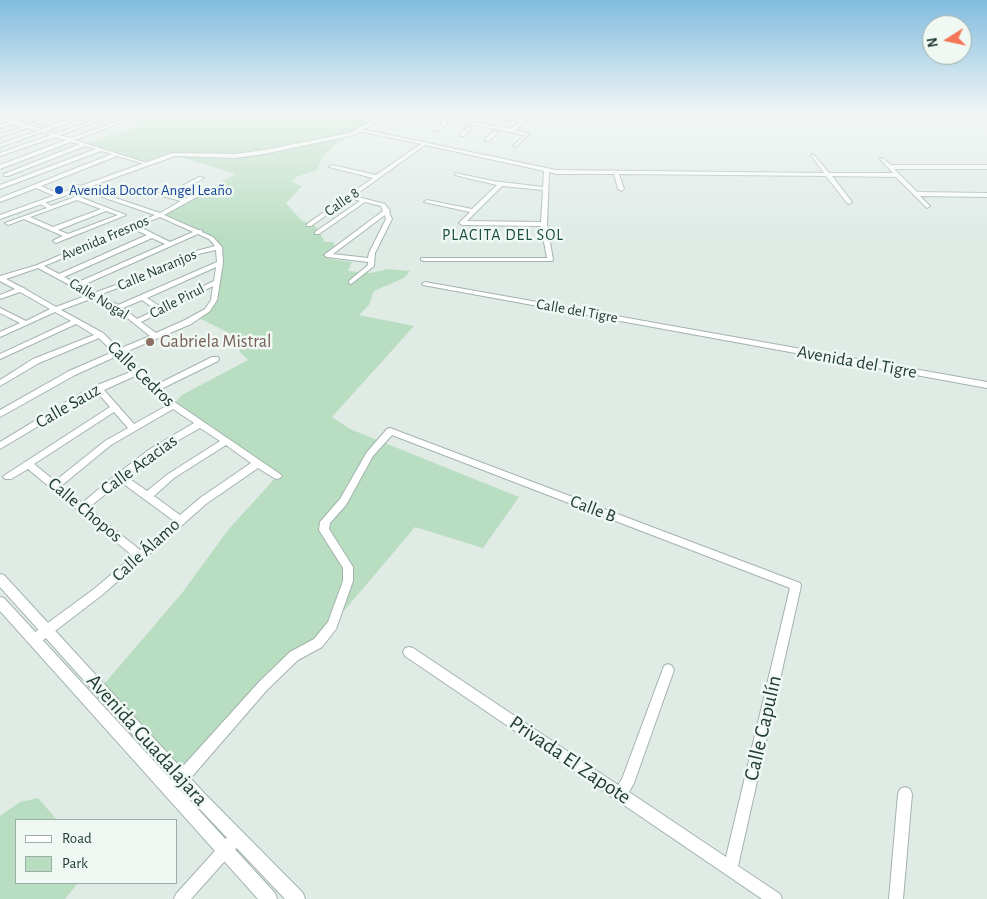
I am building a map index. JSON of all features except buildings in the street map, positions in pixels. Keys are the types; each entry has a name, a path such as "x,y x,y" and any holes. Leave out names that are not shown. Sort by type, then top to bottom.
{"street":[{"path":"0,166 30,155"},
{"path":"3,175 57,155"},
{"path":"0,187 22,181 87,155"},
{"path":"0,200 38,187 116,155"},
{"path":"121,155 143,163"},
{"path":"0,217 165,155"},
{"path":"162,156 168,155"},
{"path":"218,155 242,155"},
{"name":"Calle 8","path":"309,224 409,155"},
{"path":"472,155 546,170 616,173 898,175"},
{"path":"813,155 849,202"},
{"path":"882,159 927,206"},
{"path":"890,166 987,167"},
{"path":"332,167 377,178"},
{"path":"423,259 550,260 544,224 546,170"},
{"path":"616,173 621,189"},
{"path":"457,174 501,184 545,189"},
{"path":"3,175 57,195"},
{"path":"168,196 201,178"},
{"path":"501,184 462,223 544,224"},
{"path":"0,414 66,376 156,337 197,317 211,307 218,281 220,262 218,247 214,240 200,231 160,215 77,187"},
{"name":"Avenida Fresnos","path":"0,279 39,266 160,215 206,190"},
{"path":"160,194 186,201"},
{"path":"916,194 987,195"},
{"path":"0,213 57,195"},
{"path":"347,197 385,209 389,219 370,260 371,266 351,282"},
{"path":"8,223 77,198 123,215"},
{"path":"317,233 363,201"},
{"path":"41,202 51,208"},
{"path":"427,202 472,211"},
{"path":"52,230 106,209"},
{"path":"370,260 327,255 385,209"},
{"path":"56,241 135,210"},
{"path":"60,233 115,212"},
{"path":"24,218 68,236"},
{"path":"132,226 170,244"},
{"path":"77,285 200,231"},
{"path":"60,276 153,236"},
{"name":"Calle Naranjos","path":"0,335 187,255 218,247"},
{"path":"118,308 220,262"},
{"name":"Calle Nogal","path":"86,265 102,274"},
{"name":"Calle Nogal","path":"39,266 97,295 118,308 156,337"},
{"name":"Calle Cedros","path":"0,279 22,289 100,335 173,406 277,476"},
{"name":"Calle Pirul","path":"137,322 218,281"},
{"name":"Calle del Tigre","path":"425,284 728,338"},
{"path":"0,297 22,289"},
{"name":"Calle Nogal","path":"142,296 161,310"},
{"path":"1,311 25,323"},
{"path":"0,357 77,321"},
{"path":"0,383 36,361 100,335"},
{"name":"Avenida del Tigre","path":"728,338 987,385"},
{"path":"154,389 215,359"},
{"name":"Calle Sauz","path":"1,446 61,408 98,388 138,371"},
{"path":"98,388 133,428"},
{"path":"56,485 108,444 173,406"},
{"path":"8,477 115,407"},
{"name":"Calle Acacias","path":"82,508 153,451 198,424"},
{"name":"Calle B","path":"183,778 263,686 294,656 318,643 332,625 348,581 348,567 324,530 325,522 343,502 370,454 390,431 796,586"},
{"path":"148,496 171,476 225,442"},
{"name":"Calle Álamo","path":"34,640 141,556 180,520 258,463"},
{"name":"Calle Chopos","path":"28,464 141,556"},
{"path":"120,476 180,520"},
{"name":"Calle Capulín","path":"730,869 796,586"},
{"name":"Avenida Guadalajara","path":"3,588 48,629 236,838 297,899"},
{"name":"Avenida Guadalajara","path":"0,602 269,899"},
{"name":"Privada El Zapote","path":"409,652 775,899"},
{"path":"620,794 627,783 668,670"},
{"path":"171,790 183,778"},
{"path":"896,899 905,794"},
{"path":"181,899 236,838"}],"green space":[{"path":"121,155 324,155 317,170 296,177 292,182 302,186 286,203 302,221 314,224 325,242 333,242 335,247 327,254 329,259 352,262 348,271 371,273 388,269 410,271 404,278 374,291 369,305 359,315 414,326 332,417 350,429 519,497 483,548 415,527 332,625 294,656 183,778 100,689 182,593 228,530 277,476 173,405 182,395 248,360 240,352 235,336 197,317 212,305 220,263 214,240 160,215 236,174 173,155 146,164"},
{"path":"38,798 56,819 15,819 15,884 77,884 65,899 0,899 0,816 20,802"}],"place":[{"name":"Avenida Doctor Angel Leaño","path":"59,190"},
{"name":"Gabriela Mistral","path":"150,342"}],"district":[{"name":"PLACITA DEL SOL","path":"503,235"}]}
